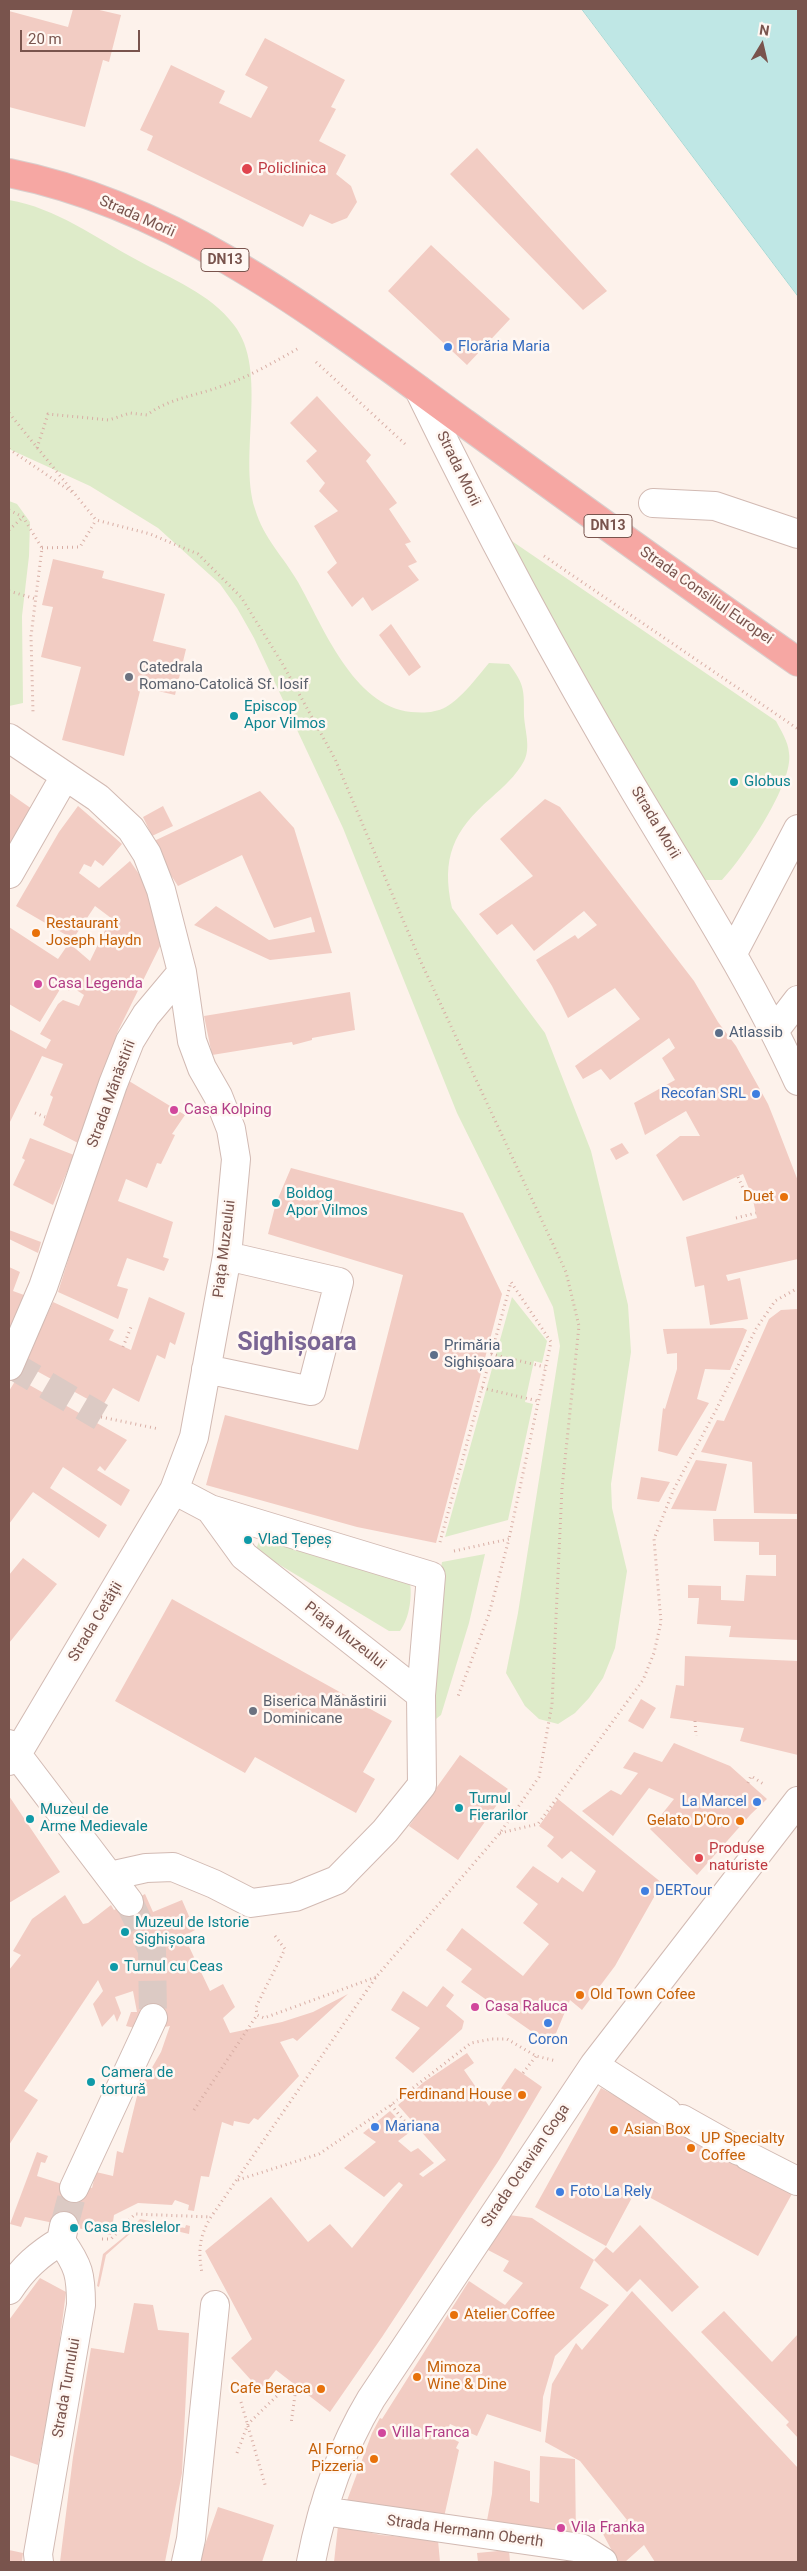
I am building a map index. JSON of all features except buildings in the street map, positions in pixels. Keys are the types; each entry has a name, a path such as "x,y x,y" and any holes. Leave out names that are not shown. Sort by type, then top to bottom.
{"highway":[{"name":"Strada Morii","path":"9,173 84,193 143,217 246,272 321,321 419,390"},
{"name":"Strada Consiliul Europei","path":"419,390 798,662"}],"street":[{"name":"Strada Morii","path":"419,390 478,512 554,653 733,952 775,1030 798,1081"},
{"path":"653,503 715,506 798,534"},
{"path":"9,738 98,798 121,818 146,854 161,890 182,972"},
{"path":"9,874 65,776"},
{"path":"733,952 798,829"},
{"name":"Piața Muzeului","path":"182,972 192,1041 202,1068 218,1096 231,1130 236,1158 227,1256 194,1437 174,1490 210,1509 433,1565"},
{"name":"Strada Mănăstirii","path":"9,1366 46,1280 113,1084 130,1041 146,1015 182,972"},
{"path":"775,1030 798,1000"},
{"path":"206,1369 311,1391 339,1282 227,1256"},
{"name":"Strada Cetății","path":"12,1753 174,1490"},
{"name":"Piața Muzeului","path":"210,1509 244,1556 421,1695"},
{"path":"110,1876 146,1868 172,1867 214,1884 251,1903 295,1897 337,1880 385,1831 422,1784 421,1695 433,1565"},
{"path":"12,1753 130,1902"},
{"name":"Strada Octavian Goga","path":"311,2562 322,2511 355,2425 371,2399 594,2066 798,1801"},
{"path":"74,2188 153,2018"},
{"path":"594,2066 674,2116 797,2181"},
{"path":"9,2290 27,2266 63,2233"},
{"name":"Strada Turnului","path":"39,2558 81,2305 81,2283 76,2262 63,2233"},
{"path":"186,2562 191,2539 215,2305"},
{"name":"Strada Hermann Oberth","path":"322,2511 581,2548 603,2562"}],"path":[{"path":"37,449 48,414 109,420 130,413 147,415 161,404 224,386 268,365 300,347 321,321"},
{"path":"9,413 96,520 150,534 198,554 241,597 282,663 335,759 420,960 566,1272 579,1326 562,1488 552,1704 539,1778 500,1833 376,1977 203,2230 199,2253 202,2275 215,2305"},
{"path":"9,449 76,495"},
{"path":"9,510 23,517 42,548 31,636 34,756"},
{"path":"9,530 23,517"},
{"path":"42,548 80,547 96,520"},
{"path":"9,591 36,599"},
{"path":"35,1112 45,1117"},
{"path":"738,1177 748,1199"},
{"path":"736,1218 756,1213"},
{"path":"433,1565 511,1282 551,1342 509,1539 489,1614 454,1708"},
{"path":"500,1833 538,1824 643,1680 654,1653 662,1622 654,1538 673,1491 756,1329 775,1301 798,1288"},
{"path":"123,1346 131,1327"},
{"path":"491,1354 545,1367"},
{"path":"482,1388 538,1401"},
{"path":"101,1417 194,1437"},
{"path":"433,1565 509,1539"},
{"path":"695,1721 696,1736"},
{"path":"748,1783 751,1776 771,1788"},
{"path":"194,2110 257,2015 256,2007 260,1996 285,1949 251,1903"},
{"path":"257,2015 264,2018 272,2017 376,1977"},
{"path":"237,2180 319,2154 391,2105 471,2043 492,2038 507,2039 536,2056 594,2066"},
{"path":"523,2073 536,2056"},
{"path":"391,2105 412,2130"},
{"path":"63,2233 111,2239 135,2214 211,2217"},
{"path":"248,2424 285,2388 295,2395 291,2424"}],"green space":[{"path":"9,200 43,210 91,233 202,295 214,304 234,325 244,344 250,365 252,389 249,464 255,509 263,529 298,582 329,641 356,680 372,695 391,706 411,712 438,710 446,707 458,699 489,663 509,664 521,683 527,739 526,756 513,776 478,810 459,834 449,860 449,890 452,908 545,1033 591,1151 628,1305 631,1352 611,1484 612,1508 627,1571 615,1648 603,1678 589,1698 575,1713 558,1724 539,1719 525,1706 506,1673 518,1613 560,1346 553,1307 457,1113 343,828 254,638 237,608 220,584 158,528 90,486 9,449"},
{"path":"9,501 17,504 30,522 29,556 22,616 23,703 9,706"},
{"path":"500,533 776,721 786,740 789,753 784,782 776,801 754,838 722,880 704,880 697,875"},
{"path":"512,1297 547,1341 542,1363 534,1361 525,1402 533,1404 508,1520 445,1537"},
{"path":"260,1539 409,1577 411,1590 410,1605 400,1631 389,1631 270,1559 255,1552"},
{"path":"485,1554 469,1623 441,1715 432,1722 431,1628 442,1562"}],"water":[{"path":"582,9 798,9 798,296"}],"tunnel":[{"path":"10,1364 101,1417"},
{"path":"129,1902 152,1950 153,2018"},
{"path":"64,2226 74,2188"}],"place":[{"name":"Policlinica","path":"247,169"},
{"name":"Florăria Maria","path":"448,347"},
{"name":"Catedrala Romano-Catolică Sf. Iosif","path":"129,677"},
{"name":"Episcop Apor Vilmos","path":"234,716"},
{"name":"Globus","path":"734,782"},
{"name":"Restaurant Joseph Haydn","path":"36,933"},
{"name":"Casa Legenda","path":"38,984"},
{"name":"Atlassib","path":"719,1033"},
{"name":"Recofan SRL","path":"756,1094"},
{"name":"Casa Kolping","path":"174,1110"},
{"name":"Duet","path":"784,1197"},
{"name":"Boldog Apor Vilmos","path":"276,1203"},
{"name":"Primăria Sighișoara","path":"434,1355"},
{"name":"Vlad Țepeș","path":"248,1540"},
{"name":"Biserica Mănăstirii Dominicane","path":"253,1711"},
{"name":"La Marcel","path":"757,1802"},
{"name":"Turnul Fierarilor","path":"459,1808"},
{"name":"Muzeul de Arme Medievale","path":"30,1819"},
{"name":"Gelato D'Oro","path":"740,1821"},
{"name":"Produse naturiste","path":"699,1858"},
{"name":"DERTour","path":"645,1891"},
{"name":"Muzeul de Istorie Sighișoara","path":"125,1932"},
{"name":"Turnul cu Ceas","path":"114,1967"},
{"name":"Old Town Cofee","path":"580,1995"},
{"name":"Casa Raluca","path":"475,2007"},
{"name":"Coron","path":"548,2023"},
{"name":"Camera de tortură","path":"91,2082"},
{"name":"Ferdinand House","path":"522,2095"},
{"name":"Mariana","path":"375,2127"},
{"name":"Asian Box","path":"614,2130"},
{"name":"UP Specialty Coffee","path":"691,2148"},
{"name":"Foto La Rely","path":"560,2192"},
{"name":"Casa Breslelor","path":"74,2228"},
{"name":"Atelier Coffee","path":"454,2315"},
{"name":"Mimoza Wine & Dine","path":"417,2377"},
{"name":"Cafe Beraca","path":"321,2389"},
{"name":"Villa Franca","path":"382,2433"},
{"name":"Al Forno Pizzeria","path":"374,2459"},
{"name":"Vila Franka","path":"561,2528"}],"district":[{"name":"Sighișoara","path":"297,1344"}]}
